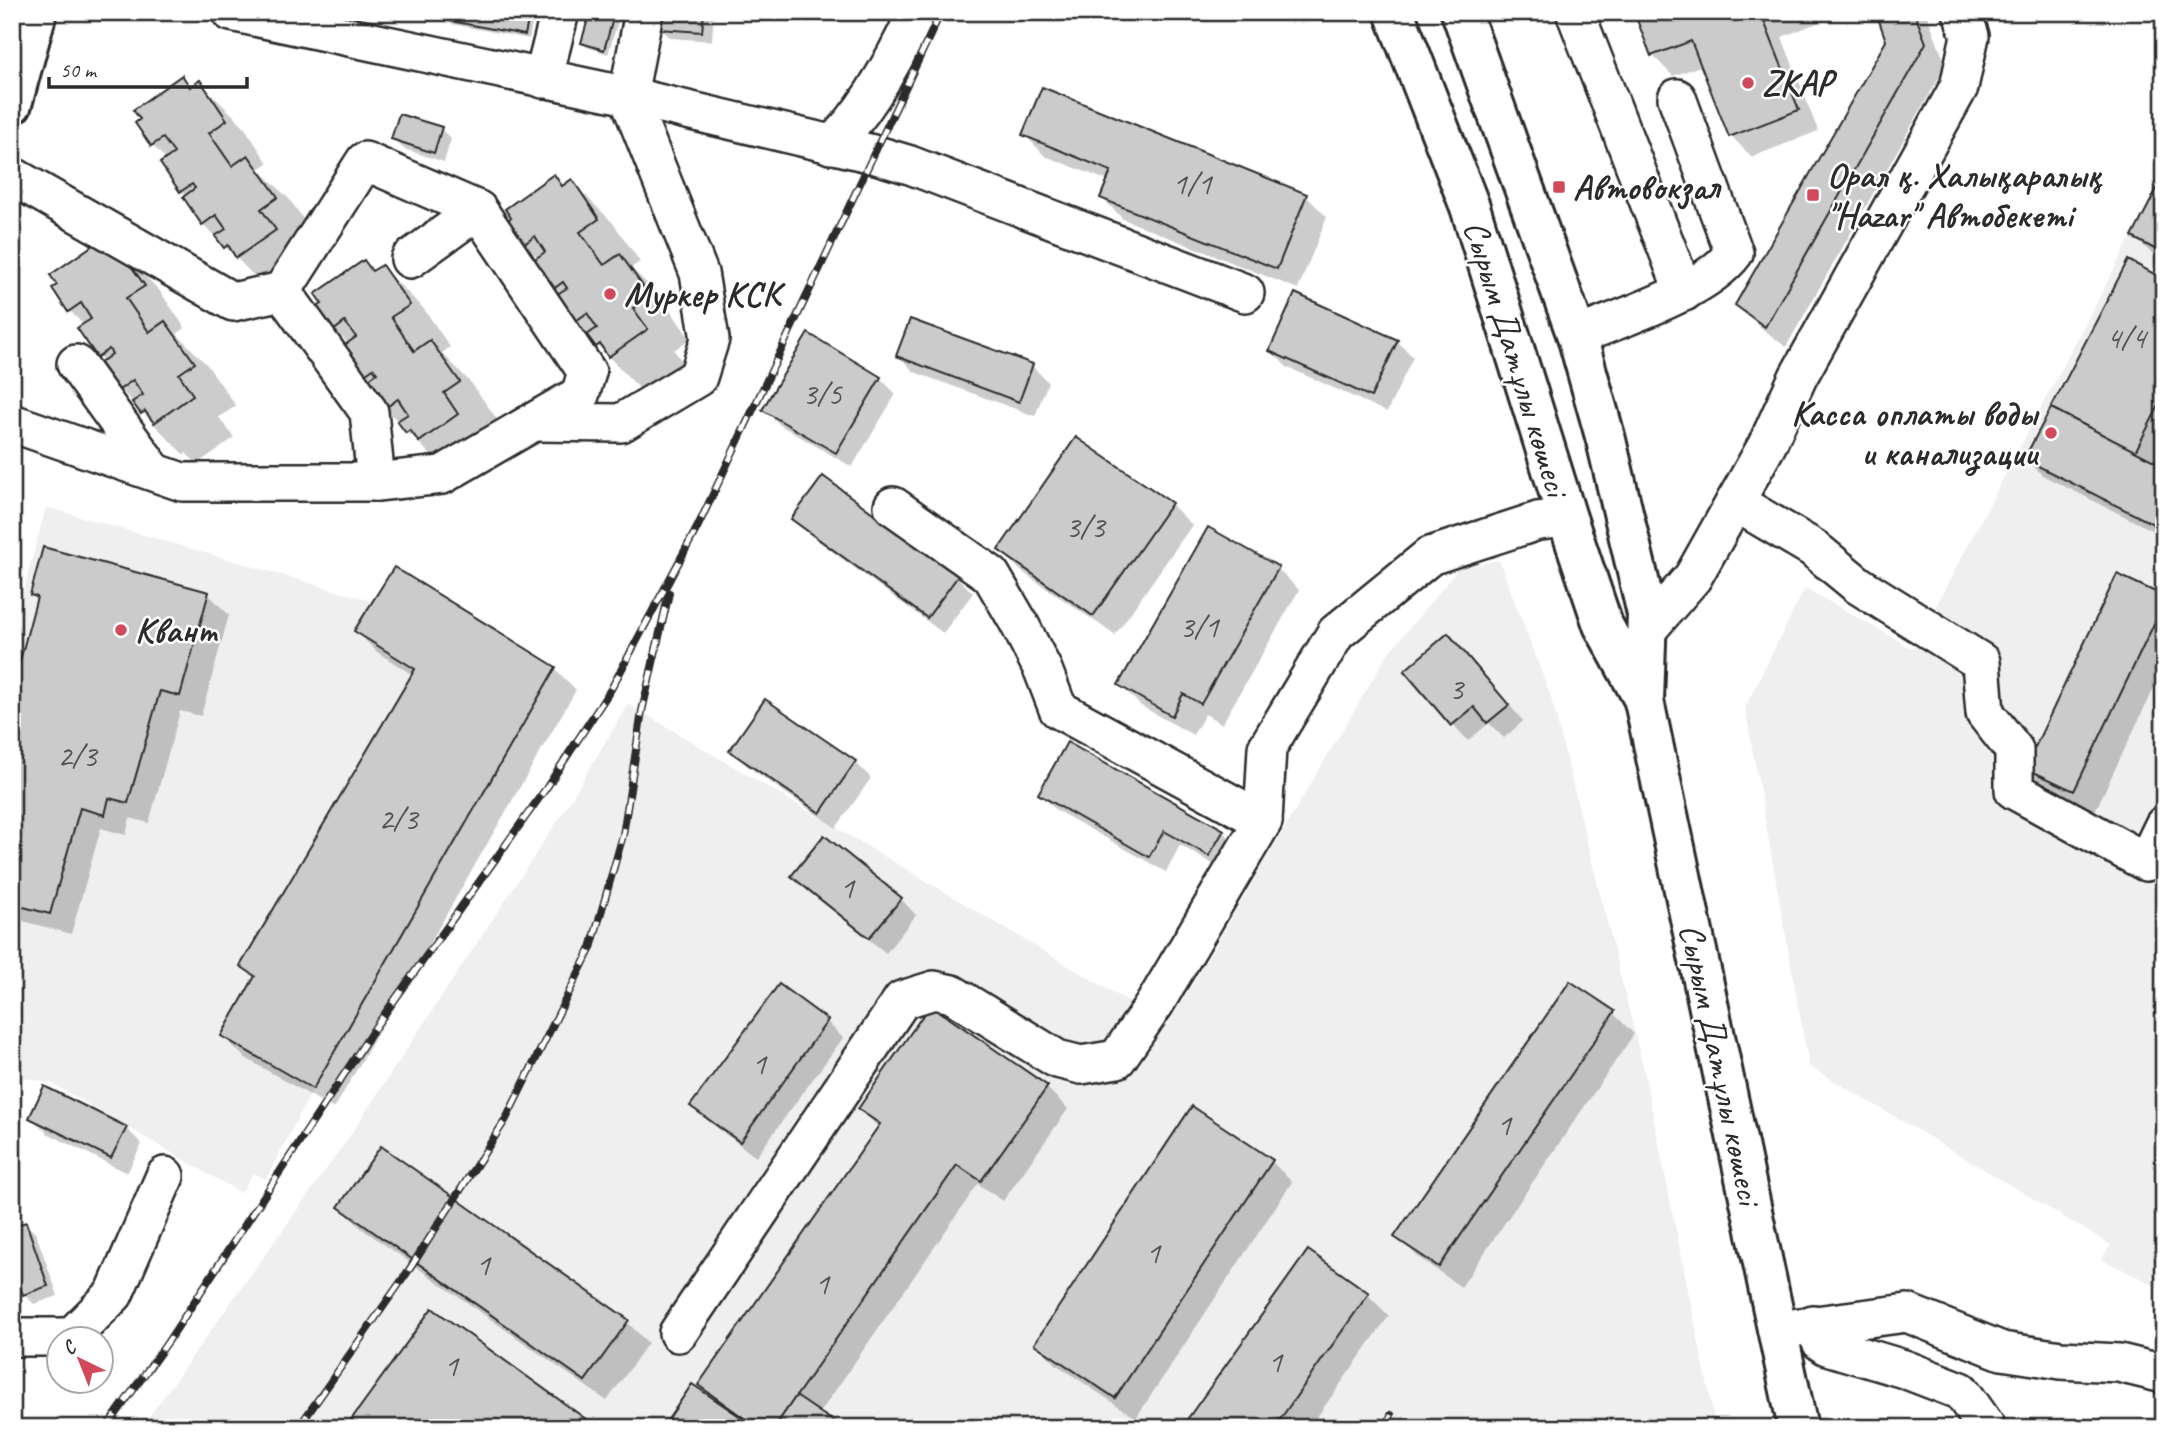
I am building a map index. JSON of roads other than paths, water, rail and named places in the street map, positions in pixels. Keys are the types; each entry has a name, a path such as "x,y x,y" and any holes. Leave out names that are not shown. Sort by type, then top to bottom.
{"main road":[{"path":"12,104 37,12"},
{"name":"Сырым Датұлы көшесі","path":"1394,12 1469,207 1603,625 1644,701 1795,1327 1798,1428"},
{"name":"Сырым Датұлы көшесі","path":"1461,12 1577,336 1606,440 1647,614 1644,701"},
{"path":"1548,456 1606,440"}],"street":[{"path":"231,12 628,96 910,165 1245,293"},
{"path":"543,79 560,12"},
{"path":"534,422 621,423 698,377 710,339 699,274 628,96 644,12"},
{"path":"831,145 850,129 904,40 916,12"},
{"path":"1576,12 1684,292"},
{"path":"1647,629 1693,577 1767,445 1798,377 1959,87 1970,36 1962,12"},
{"path":"1577,336 1684,292 1724,267 1734,253 1676,98"},
{"path":"12,176 233,302 282,291 365,161 478,210 587,372 579,396 442,475 376,482 182,482 12,423"},
{"path":"410,259 478,210"},
{"path":"282,291 369,412 376,482"},
{"path":"76,365 154,472"},
{"path":"1735,502 1813,548 1858,585 1981,662 1984,713 2014,750 2014,790 2146,862 2164,825"},
{"path":"893,506 991,575 1043,670 1058,709 1263,821"},
{"path":"678,1333 902,1000 934,990 951,994 1057,1059 1080,1065 1117,1059 1154,1005 1263,821 1268,748 1336,633 1430,556 1538,521 1567,518"},
{"path":"12,1337 71,1337 114,1294 165,1175"},
{"path":"1795,1327 1907,1313 2002,1352 2061,1360 2119,1363 2164,1374"},
{"path":"1795,1327 1827,1346 1904,1369 1961,1391 1987,1428"}],"railway":[{"path":"106,1428 167,1343 376,1026 547,787 611,689 697,528 941,12"},
{"path":"298,1428 409,1270 506,1119 591,948 623,835 642,711 669,593"},
{"path":"1386,1428 1391,1415"}],"place":[{"name":"ZKAP","path":"1748,83"},
{"name":"Автовокзал","path":"1559,187"},
{"name":"Орал қ. Халықаралық \"Hazar\" Автобекеті","path":"1813,195"},
{"name":"Муркер КСК","path":"610,294"},
{"name":"Касса оплаты воды и канализации","path":"2051,433"},
{"name":"Квант","path":"121,630"}]}
